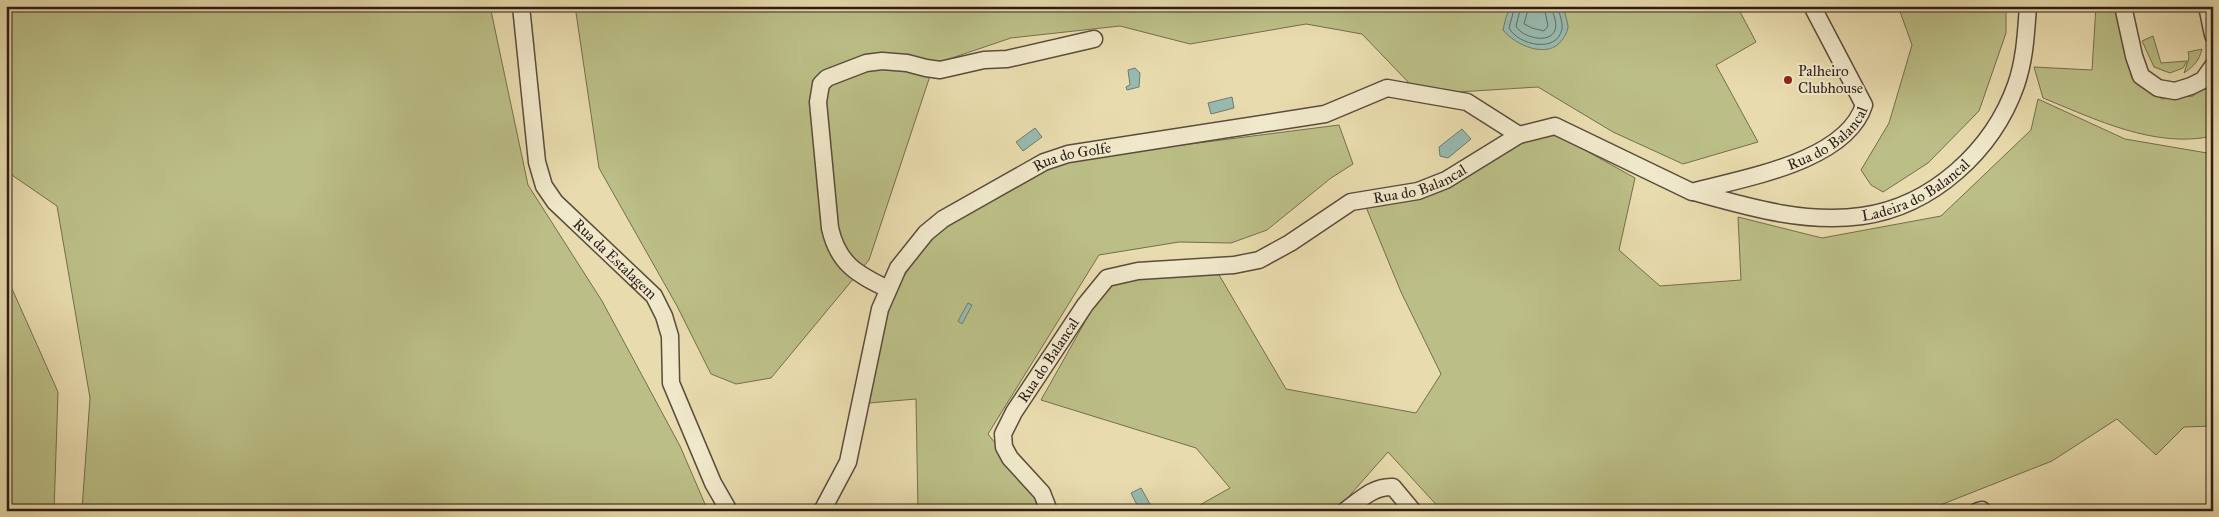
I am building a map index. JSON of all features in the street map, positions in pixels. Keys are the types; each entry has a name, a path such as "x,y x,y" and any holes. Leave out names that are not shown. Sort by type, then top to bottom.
{"street":[{"name":"Rua da Estalagem","path":"521,6 537,162 544,186 555,202 654,296 664,316 670,336 671,383 713,483 729,511"},
{"name":"Rua do Balancal","path":"1049,511 1042,493 1010,458 1004,447 1003,434 1014,412 1084,304 1107,278 1138,271 1234,265 1259,260 1306,233 1351,202 1418,191 1446,180 1519,135 1555,126 1692,192 1805,160 1837,140 1860,118 1864,105 1812,6"},
{"name":"Ladeira do Balancal","path":"1692,192 1769,212 1835,218 1863,216 1914,199 1957,172 1976,153 2007,109 2017,83 2025,50 2028,6"},
{"path":"2123,6 2134,56 2141,76 2158,88 2175,90 2191,86 2203,80 2213,66"},
{"path":"2207,6 2213,34"},
{"path":"888,290 854,271 834,244 830,228 818,102 821,84 827,78 874,62 907,63 940,70 984,60 1007,59 1094,39"},
{"name":"Rua do Golfe","path":"822,511 848,462 880,309 898,268 926,233 943,219 1044,162 1068,154 1325,114 1387,88 1467,102 1519,135"},
{"path":"1345,511 1372,490 1382,486 1392,487 1413,511"}],"green space":[{"path":"6,6 490,6 528,185 602,301 680,446 708,511 84,511 82,509 90,398 57,206 6,171"},
{"path":"575,6 1737,6 1756,42 1716,65 1758,142 1683,164 1613,132 1538,87 1458,92 1411,85 1362,34 1306,24 1190,44 1120,26 1011,38 934,64 869,260 771,378 736,384 711,374 677,306 599,168"},
{"path":"1898,6 2006,6 2006,33 1979,111 1928,163 1883,192 1871,185 1861,170 1889,123 1912,45"},
{"path":"2096,6 2115,6 2132,78 2162,99 2193,96 2213,76 2213,136 2191,139 2147,135 2104,123 2043,98 2034,67 2092,70"},
{"path":"2153,36 2161,63 2187,61 2183,68 2170,73 2154,67 2142,41"},
{"path":"2202,49 2196,63 2184,73 2189,58 2188,52"},
{"path":"2038,99 2125,139 2213,154 2213,426 2184,427 2156,455 2117,419 2052,461 1925,511 1442,511 1388,452 1336,511 1189,511 1230,488 1196,448 1041,400 1109,279 1215,268 1286,389 1416,413 1441,374 1401,292 1366,207 1416,199 1515,139 1549,130 1635,178 1619,250 1660,286 1741,280 1738,217 1822,238 1941,216 2031,130"},
{"path":"1339,125 1353,164 1331,178 1267,230 1231,243 1179,242 1099,255 988,434 1037,497 1036,508 1031,511 918,511 916,399 869,403 891,295 934,232 1064,160"},
{"path":"6,280 9,282 58,392 54,511 6,511"}],"water":[{"path":"1511,6 1563,6 1568,26 1562,40 1556,46 1540,50 1515,41 1503,30"},
{"path":"1135,68 1140,73 1139,87 1127,90 1126,87 1130,85 1128,70"},
{"path":"1232,97 1234,108 1211,114 1208,103"},
{"path":"1035,128 1042,137 1023,151 1016,142"},
{"path":"1462,129 1471,139 1448,158 1440,156 1439,147"},
{"path":"968,303 972,305 962,324 958,321"},
{"path":"1141,488 1154,511 1140,511 1131,493"}],"place":[{"name":"Palheiro Clubhouse","path":"1788,80"}]}
